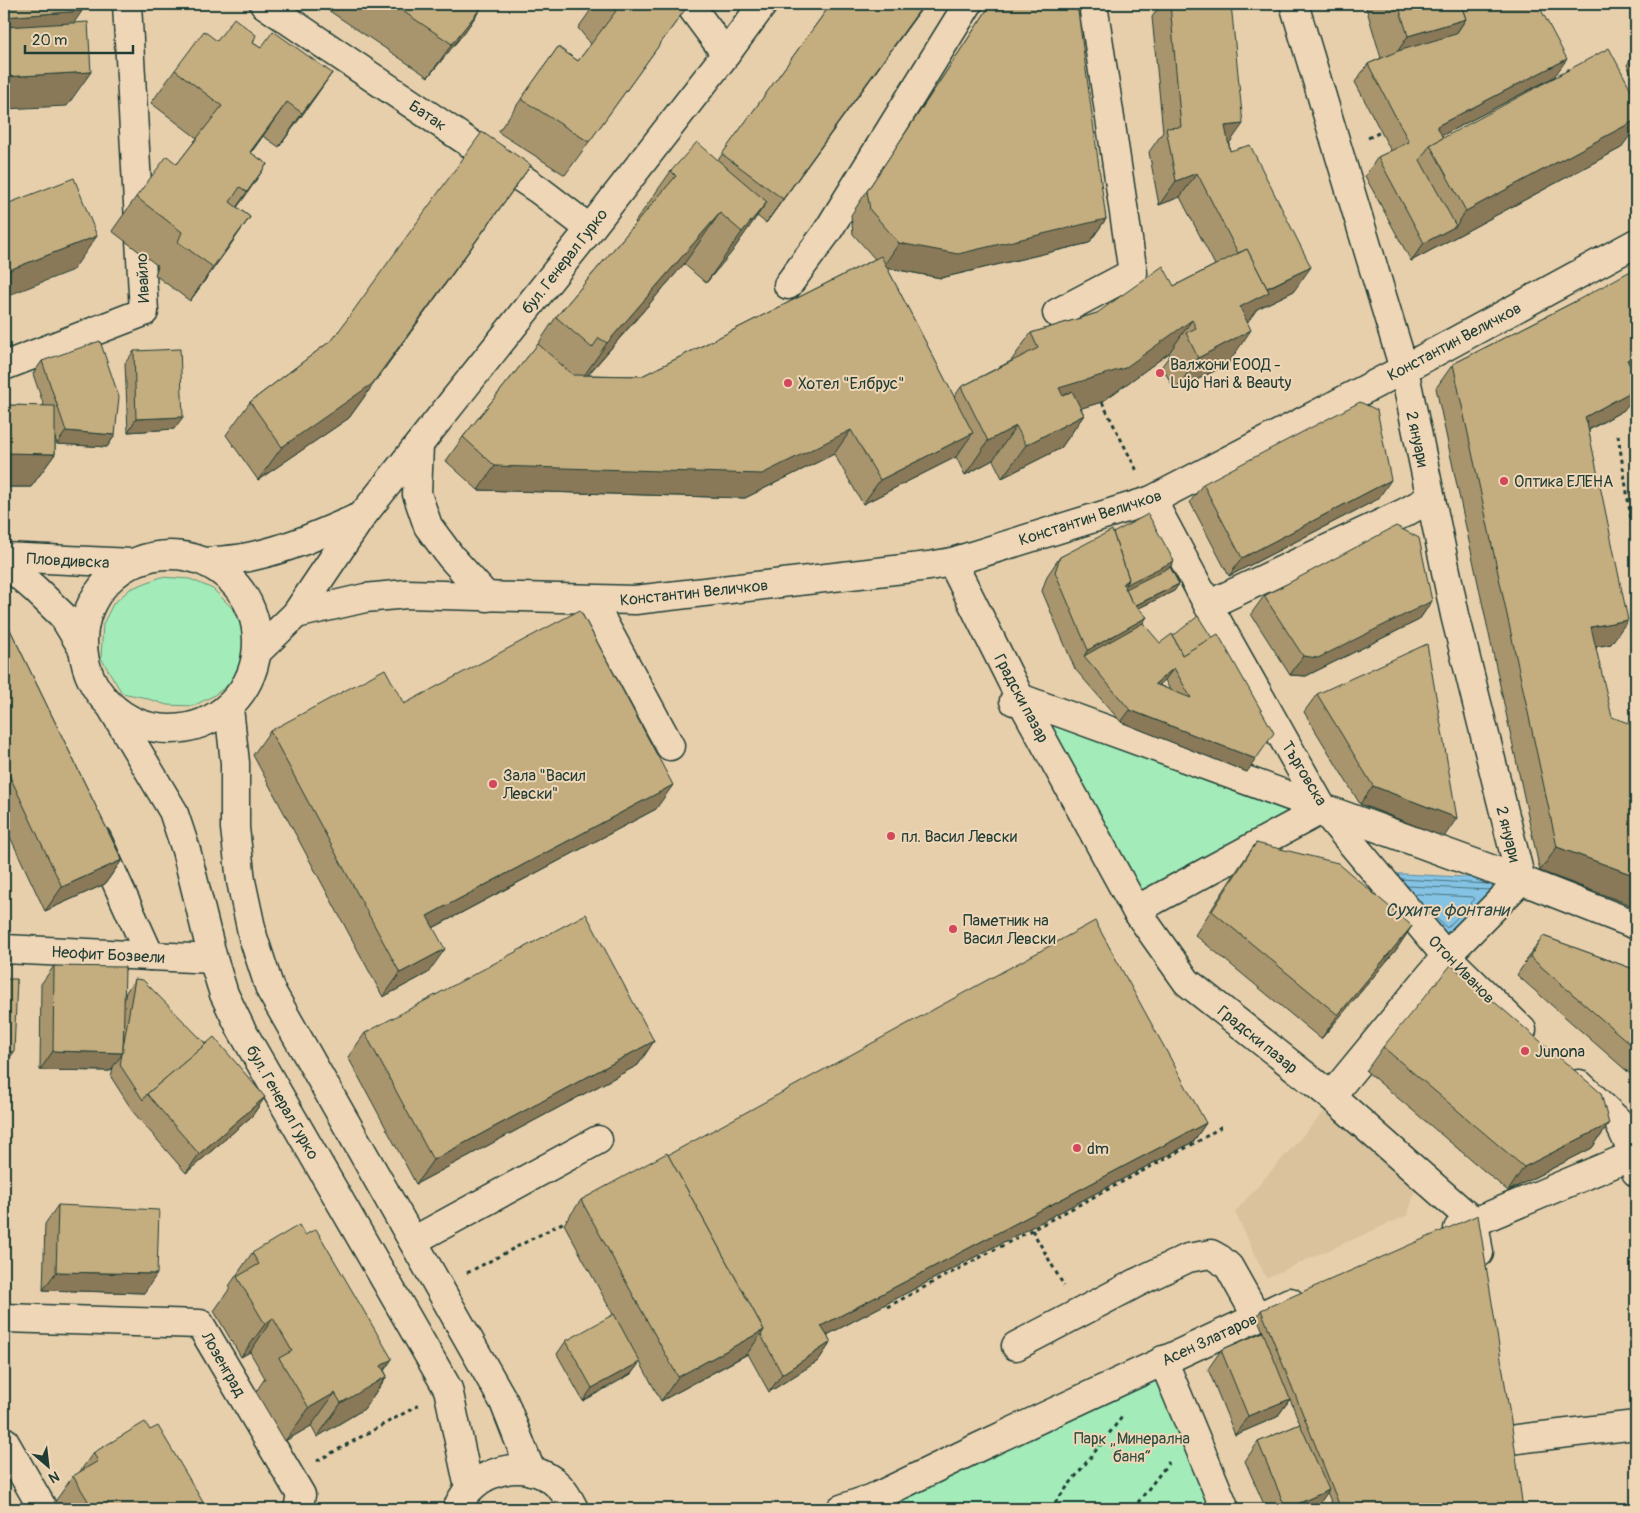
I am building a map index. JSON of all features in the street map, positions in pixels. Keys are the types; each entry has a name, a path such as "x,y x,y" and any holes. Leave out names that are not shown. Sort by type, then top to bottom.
{"street":[{"name":"Ивайло","path":"4,366 144,312 127,4"},
{"name":"Батак","path":"264,4 540,190 590,229"},
{"path":"689,4 726,54"},
{"name":"бул. Генерал Гурко","path":"258,651 296,614 362,516 590,229 763,4"},
{"path":"788,285 828,232 968,4"},
{"path":"1057,313 1133,273 1093,4"},
{"name":"2 януари","path":"1294,4 1404,368 1455,615 1521,880"},
{"name":"Константин Величков","path":"296,614 365,598 406,594 635,600 952,562 1152,500 1636,244"},
{"path":"418,445 417,494 428,526 451,558 487,597"},
{"path":"1208,605 1406,512 1431,498"},
{"name":"Търговска","path":"1152,500 1208,605 1323,809 1521,880 1636,925"},
{"path":"207,562 251,557 280,549 312,538 362,516"},
{"path":"173,555 182,555 207,562 230,577 247,598 256,624 258,651 249,683 229,708 207,722 183,729 158,729 133,722 112,708 97,691 87,671 83,649 85,623 94,598 111,578 132,563 156,556 173,555"},
{"name":"Пловдивска","path":"4,557 132,563"},
{"name":"Пловдивска","path":"4,562 63,616 83,649"},
{"name":"Градски пазар","path":"952,562 1012,702 1056,786 1136,910 1186,982 1331,1096 1474,1222"},
{"path":"591,600 670,746"},
{"path":"1012,702 1323,809"},
{"name":"бул. Генерал Гурко","path":"112,708 173,810 186,850 224,994 241,1029 448,1389 463,1499"},
{"path":"229,708 235,763 235,828 242,882 253,937 270,989 504,1402 531,1471"},
{"path":"1136,910 1323,809"},
{"name":"Отон Иванов","path":"1323,809 1446,956 1539,1046"},
{"path":"89,820 150,956"},
{"path":"1331,1096 1446,956 1521,880"},
{"name":"Неофит Бозвели","path":"4,949 213,958"},
{"path":"1438,1237 1635,1160 1618,1121 1560,1066"},
{"path":"413,1241 598,1140"},
{"path":"1474,1222 1483,1279"},
{"path":"1016,1346 1188,1258 1210,1254 1220,1259 1229,1267 1257,1317"},
{"name":"Асен Златаров","path":"842,1509 878,1496 1163,1360 1311,1293"},
{"name":"Лозенград","path":"4,1318 200,1324 296,1493"},
{"path":"1163,1360 1225,1509"},
{"path":"1504,1412 1510,1450 1636,1426"},
{"path":"4,1441 43,1509"},
{"path":"463,1499 483,1478 498,1471 515,1469 531,1471 546,1477 559,1486 569,1498 574,1509"}],"path":[{"path":"1551,70 1555,77 1572,68"},
{"path":"1102,402 1152,500"},
{"path":"1618,435 1636,551"},
{"path":"887,1307 1197,1142 1224,1125"},
{"path":"439,1287 572,1218"},
{"path":"1032,1230 1079,1313"},
{"path":"296,1493 448,1389"},
{"path":"1050,1509 1128,1409"},
{"path":"1132,1509 1193,1432"}],"shaded area":[{"path":"1329,1106 1416,1186 1408,1215 1266,1278 1235,1212"}],"green space":[{"path":"161,577 190,579 213,589 233,609 244,631 243,655 235,680 213,696 193,706 167,705 122,693 101,658 103,624 113,604 130,589"},
{"path":"1022,699 1323,809 1136,910"},
{"name":"Парк „Минерална баня“","path":"1163,1360 1225,1509 880,1509"}],"water":[{"name":"Сухите фонтани","path":"1364,872 1521,880 1446,956"}],"building":[{"path":"4,4 82,4 82,11 4,17"},
{"path":"392,4 484,4 452,44"},
{"path":"609,4 689,4 589,142 521,99 558,47 578,61 616,11"},
{"path":"831,4 924,4 783,199 722,154"},
{"path":"991,4 1067,4 1078,11 1106,219 958,254 899,243 870,210 867,191"},
{"path":"1170,4 1231,4 1243,124 1225,126 1230,151 1250,145 1311,267 1267,288 1247,249 1238,253 1197,173 1176,181 1166,128 1181,127"},
{"path":"1398,4 1461,4 1466,19 1408,36"},
{"path":"1461,4 1538,4 1567,59 1437,126 1443,138 1430,145 1420,160 1456,226 1424,243 1378,157 1409,142 1368,64 1398,51 1456,34 1466,19"},
{"path":"234,18 256,35 253,43 261,48 273,31 332,73 302,113 287,102 250,152 267,164 247,192 240,187 230,202 250,217 213,267 178,242 182,232 136,197 167,156 177,164 222,106 175,70 204,31 217,41"},
{"path":"88,22 91,72 4,77 4,27"},
{"path":"1609,48 1636,99 1636,120 1466,211 1430,145"},
{"path":"482,132 531,165 372,384 282,447 250,402 333,339"},
{"path":"697,142 767,202 742,232 720,213 607,343 599,338 592,348 556,317 676,176 671,171"},
{"path":"74,178 97,236 4,272 4,205"},
{"path":"1247,249 1269,292 1240,307 1251,330 1198,358 1186,333 1196,328 1192,320 1125,368 1059,388 1063,396 1072,391 1084,415 1026,445 1016,426 988,441 961,387 1038,348 1031,333 1097,313 1163,266 1174,286"},
{"name":"Хотел \"Елбрус\"","path":"881,256 973,433 880,480 851,430 762,474 495,466 463,437 538,344 573,375 642,376"},
{"path":"1636,268 1636,355 1627,360 1636,377 1636,389 1585,417 1628,620 1591,627 1612,717 1636,726 1636,876 1557,847 1453,364"},
{"path":"100,341 119,397 115,435 66,431 42,361"},
{"path":"180,349 183,417 136,419 134,351"},
{"path":"1360,402 1377,410 1391,480 1242,558 1203,484"},
{"path":"4,405 55,406 55,454 4,453"},
{"path":"1148,514 1174,561 1125,585 1129,579 1113,533"},
{"path":"1396,526 1419,538 1432,601 1318,658 1303,656 1264,596"},
{"path":"1112,530 1129,579 1123,583 1131,600 1147,617 1088,650 1055,572 1060,557"},
{"path":"1170,567 1179,584 1136,605 1131,600 1126,589"},
{"name":"Зала \"Васил Левски\"","path":"580,610 673,785 427,916 445,949 400,973 270,731 385,669 404,704"},
{"path":"1198,616 1212,638 1182,655 1173,636"},
{"path":"4,617 122,860 62,887 4,764"},
{"path":"1143,623 1160,643 1172,634 1182,655 1218,634 1274,733 1256,759 1130,710 1084,656","holes":["1174,668 1191,698 1155,684"]},
{"path":"1427,644 1457,818 1373,786 1317,694"},
{"path":"1256,843 1338,863 1412,926 1338,1015 1212,911"},
{"path":"586,914 654,1041 433,1160 365,1033"},
{"path":"1095,921 1206,1123 821,1326 831,1342 782,1374 761,1335 764,1330 668,1155"},
{"path":"1543,936 1636,970 1636,1049 1530,957"},
{"path":"1451,965 1601,1093 1609,1124 1524,1167 1383,1047"},
{"path":"54,966 125,967 123,1053 53,1051"},
{"path":"4,979 17,979 14,1052 4,1051"},
{"path":"135,979 143,980 206,1044 147,1094 143,1100 120,1065"},
{"path":"214,1037 265,1097 199,1154 147,1094"},
{"path":"667,1153 764,1330 678,1377 581,1200"},
{"path":"58,1205 159,1210 157,1274 56,1272"},
{"path":"1478,1215 1523,1509 1341,1509 1261,1310"},
{"path":"299,1225 305,1235 316,1229 392,1359 381,1366 387,1376 341,1403 335,1393 309,1408 279,1358 292,1351 273,1318 265,1324 237,1277 259,1264 252,1253"},
{"path":"614,1314 640,1362 592,1388 566,1341"},
{"path":"1263,1332 1290,1399 1248,1416 1221,1350"},
{"path":"145,1422 150,1430 158,1426 207,1509 93,1509 73,1476 98,1461 93,1453"},
{"path":"1300,1424 1329,1490 1286,1509 1258,1442"}],"place":[{"name":"Валжони ЕООД - Lujo Hari & Beauty","path":"1160,373"},
{"name":"Хотел \"Елбрус\"","path":"788,383"},
{"name":"Оптика ЕЛЕНА","path":"1504,481"},
{"name":"Зала \"Васил Левски\"","path":"493,784"},
{"name":"пл. Васил Левски","path":"891,836"},
{"name":"Паметник на Васил Левски","path":"953,929"},
{"name":"Junona","path":"1525,1051"},
{"name":"dm","path":"1077,1148"}]}
